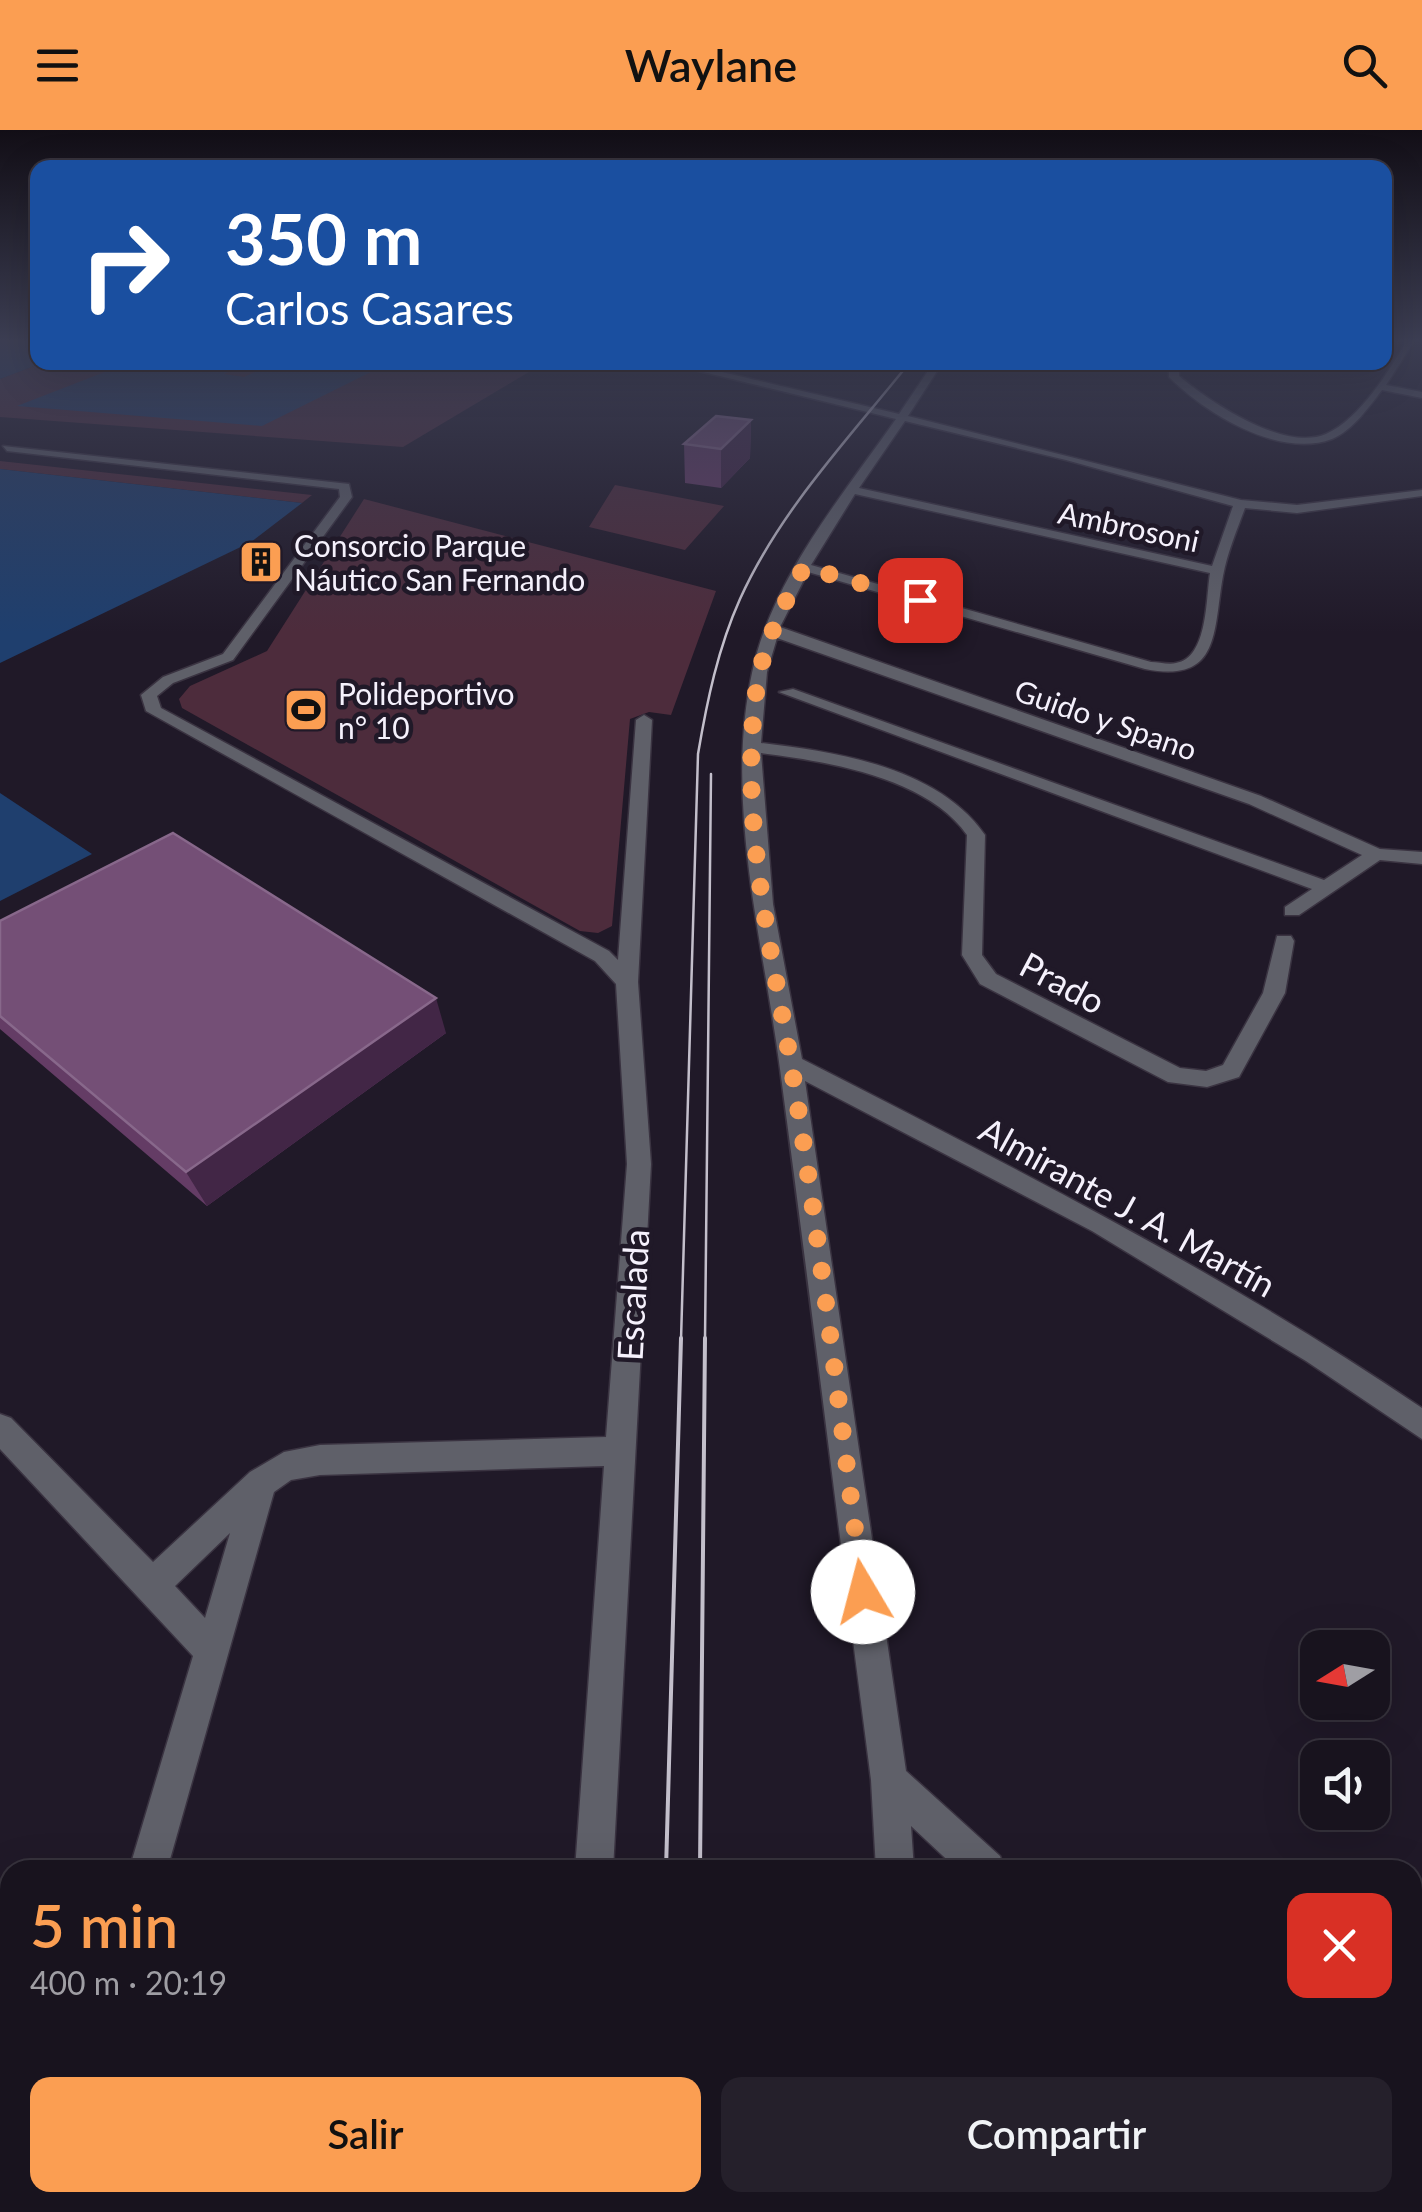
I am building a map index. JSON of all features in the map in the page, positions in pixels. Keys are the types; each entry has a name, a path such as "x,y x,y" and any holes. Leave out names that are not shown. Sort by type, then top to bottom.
{"street":[{"path":"891,437 804,567 770,631 757,686 752,747 768,948 791,1064 889,1780 894,1860"},
{"path":"979,437 1240,504 1296,509 1422,492"},
{"path":"7,448 327,481 348,491 228,657 168,680 149,694 154,711 602,956 626,982"},
{"name":"Ambrosoni","path":"855,491 1217,571"},
{"path":"804,567 1150,666 1179,668 1194,661 1206,643 1217,571 1240,504"},
{"name":"Guido y Spano","path":"770,631 1255,800 1376,854 1422,858"},
{"path":"787,692 1325,886"},
{"name":"Escalada","path":"595,1860 639,1164 626,982 644,720"},
{"name":"Prado","path":"752,747 842,760 948,805 971,823 976,834 972,956 988,979 1176,1076 1207,1079 1232,1072 1277,991 1284,972 1284,941"},
{"path":"1292,911 1376,854"},
{"name":"Almirante J. A. Martín","path":"791,1064 1101,1224 1316,1352 1422,1426"},
{"path":"0,1428 212,1651"},
{"path":"152,1585 261,1483 284,1467 320,1460 622,1451"},
{"path":"151,1860 261,1483"},
{"path":"889,1780 975,1860"}],"shaded area":[{"path":"271,437 420,437 403,447"},
{"path":"0,461 312,495 302,503 0,469"},
{"path":"615,485 724,506 685,550 589,527"},
{"path":"364,499 716,591 671,715 649,712 630,719 612,926 598,933 580,931 182,708 179,699 190,686 267,651"}],"water":[{"path":"0,469 302,503 251,542 0,663"},
{"path":"0,793 92,854 0,901"}],"building":[{"path":"692,437 733,437 721,449 684,444"},
{"path":"173,833 436,998 186,1172 0,1016 0,921"}],"tram line":[{"path":"681,1340 698,754 719,656 740,599 775,535 849,437"},
{"path":"705,1340 711,774"},
{"path":"666,1860 681,1338"},
{"path":"700,1860 705,1338"}],"place":[{"name":"Consorcio Parque Náutico San Fernando","path":"261,562"},
{"name":"Polideportivo n° 10","path":"306,710"}],"route":[{"path":"863,1592 791,1064 768,948 752,747 757,686 770,631 804,567 920,600"}]}
